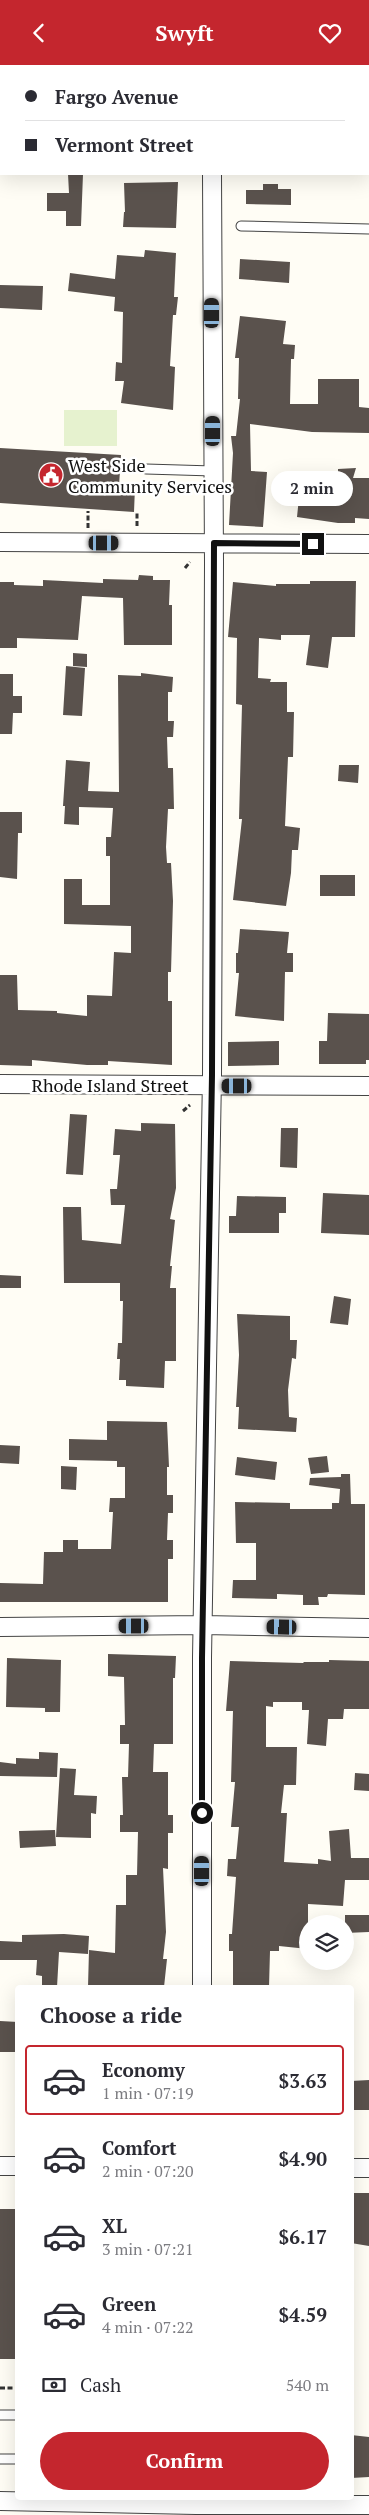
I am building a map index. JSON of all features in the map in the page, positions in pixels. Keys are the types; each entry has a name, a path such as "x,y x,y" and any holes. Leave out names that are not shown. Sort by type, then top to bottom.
{"street":[{"path":"202,1985 203,1625 212,1086 214,543 212,175"},
{"path":"0,542 369,544"},
{"name":"Rhode Island Street","path":"0,1084 369,1086"},
{"path":"0,1627 203,1625 369,1627"},
{"path":"0,2166 15,2166"},
{"path":"354,2168 369,2168"},
{"path":"0,2501 26,2500"},
{"path":"73,2500 196,2506 369,2505"}],"lane":[{"path":"241,226 369,229"},
{"path":"146,469 213,471"},
{"path":"0,2415 15,2415"},
{"path":"0,2459 15,2459"}],"path":[{"path":"87,536 88,511"},
{"path":"137,511 137,530"},
{"path":"185,568 190,561"},
{"path":"183,1111 190,1105"},
{"path":"0,2388 15,2388"}],"green space":[{"path":"64,410 117,410 117,446 64,446"}],"building":[{"path":"68,175 83,175 81,226 66,226 66,211 47,211 47,193 69,193"},
{"path":"178,182 176,228 123,227 125,212 124,183"},
{"path":"263,184 278,184 278,189 291,189 291,205 246,204 246,190 263,190"},
{"path":"145,250 176,253 174,297 178,297 176,315 173,315 170,366 175,367 173,410 121,403 124,381 115,381 116,362 122,363 123,312 114,311 115,297 68,291 70,273 115,279 117,255 144,257"},
{"path":"240,259 290,262 289,283 239,279"},
{"path":"0,285 43,286 42,310 0,308"},
{"path":"240,316 286,321 283,344 295,345 294,359 291,359 290,404 318,404 318,379 359,379 359,407 369,408 369,433 312,432 250,424 251,471 267,472 263,527 229,525 233,453 231,436 236,436 240,399 238,399 239,358 235,358"},
{"path":"0,448 121,455 119,486 135,487 134,512 0,503"},
{"path":"356,468 353,478 369,478 369,519 355,518 355,523 338,523 297,517 301,478 338,482 338,469"},
{"path":"139,575 153,576 153,580 170,580 169,605 172,605 172,645 124,645 123,598 82,596 78,640 17,638 17,648 0,648 0,582 14,582 14,585 43,586 43,580 103,583 103,579 138,580"},
{"path":"310,581 356,581 355,637 332,637 328,668 306,665 310,635 281,635 281,640 259,638 258,678 271,679 270,682 287,682 287,712 294,712 293,757 288,757 285,826 300,828 298,850 292,850 286,906 233,900 242,819 239,819 242,705 236,704 237,638 228,637 233,582 276,586 276,584 310,584"},
{"path":"73,653 87,654 87,667 73,666"},
{"path":"66,666 85,668 82,716 63,715"},
{"path":"141,673 173,677 172,692 168,692 168,721 174,721 173,737 167,737 168,768 173,768 174,809 168,809 166,847 167,863 171,863 173,901 171,972 168,972 168,1001 172,1001 172,1065 108,1061 108,1065 87,1065 32,1060 32,1066 0,1065 0,975 17,975 18,1010 57,1011 57,1013 87,1016 87,995 112,996 114,952 131,953 131,926 64,924 64,879 82,879 82,905 110,905 110,856 106,856 106,837 111,837 113,808 79,807 79,825 64,824 65,806 63,806 66,760 90,762 88,791 119,792 118,675 141,676"},
{"path":"0,674 13,674 13,696 22,696 22,713 13,713 12,734 0,734"},
{"path":"339,765 359,765 358,783 338,781"},
{"path":"0,812 22,812 22,833 18,833 17,879 0,877"},
{"path":"320,875 355,875 355,896 320,896"},
{"path":"240,929 289,932 287,953 293,953 293,972 285,972 284,1021 235,1016 239,973 236,973 236,953 238,953"},
{"path":"328,1013 369,1014 369,1060 366,1060 366,1064 319,1064 319,1041 327,1041"},
{"path":"279,1041 279,1065 228,1066 228,1042"},
{"path":"70,1114 87,1115 83,1175 66,1174"},
{"path":"141,1123 175,1124 176,1188 170,1219 175,1220 170,1266 172,1266 170,1288 176,1288 176,1361 165,1361 164,1388 126,1386 126,1380 119,1380 120,1359 117,1359 118,1343 122,1343 123,1301 120,1301 120,1283 64,1283 63,1207 81,1207 82,1240 121,1244 125,1205 111,1205 110,1189 117,1189 120,1155 113,1155 115,1129 141,1131"},
{"path":"281,1128 298,1128 297,1168 280,1167"},
{"path":"323,1193 369,1195 369,1235 321,1233"},
{"path":"237,1196 286,1197 286,1213 279,1213 279,1233 229,1233 229,1216 236,1216"},
{"path":"0,1275 21,1276 21,1288 0,1288"},
{"path":"334,1296 351,1299 348,1325 330,1323"},
{"path":"237,1314 290,1316 290,1340 297,1340 296,1359 292,1358 288,1390 289,1417 297,1418 296,1432 238,1429 239,1407 236,1407 239,1355"},
{"path":"107,1421 167,1422 169,1467 167,1467 167,1495 173,1495 173,1513 168,1513 167,1540 173,1540 173,1559 168,1559 168,1602 0,1602 0,1583 43,1584 44,1552 63,1552 63,1540 78,1540 78,1549 111,1549 113,1512 109,1512 110,1498 125,1498 125,1467 117,1467 117,1461 69,1460 69,1439 107,1440"},
{"path":"0,1445 20,1446 19,1464 0,1463"},
{"path":"327,1456 329,1472 311,1474 308,1458"},
{"path":"237,1457 277,1462 275,1480 235,1475"},
{"path":"61,1466 77,1467 76,1490 61,1489"},
{"path":"341,1474 350,1474 351,1504 365,1504 365,1595 328,1594 327,1597 318,1597 319,1605 303,1605 303,1595 277,1594 277,1599 232,1598 233,1580 256,1580 256,1543 236,1543 235,1502 290,1503 290,1509 332,1509 332,1503 339,1503 340,1489 309,1485 310,1478 341,1477"},
{"path":"108,1654 176,1656 175,1678 173,1678 173,1744 154,1744 153,1772 168,1772 168,1815 173,1815 173,1833 168,1833 168,1869 163,1868 166,1932 163,1959 167,1959 164,1985 88,1985 89,1950 115,1953 116,1905 126,1905 126,1875 137,1875 138,1832 120,1832 120,1815 123,1815 122,1777 128,1777 129,1744 120,1744 120,1725 125,1725 124,1677 108,1676"},
{"path":"7,1658 61,1660 60,1712 45,1712 45,1708 6,1707"},
{"path":"329,1660 369,1661 369,1709 344,1709 343,1719 328,1719 326,1746 307,1744 309,1710 302,1710 302,1702 273,1702 273,1707 266,1706 266,1747 297,1747 296,1785 284,1785 281,1813 287,1813 284,1862 318,1864 318,1859 331,1861 329,1831 349,1829 351,1858 369,1858 369,1880 345,1880 343,1906 308,1904 308,1915 299,1915 299,1948 279,1946 279,1951 270,1951 269,1985 233,1985 233,1951 229,1951 229,1934 232,1934 236,1877 227,1876 228,1859 236,1859 239,1827 231,1827 235,1782 231,1782 233,1711 226,1711 230,1661 329,1662"},
{"path":"39,1752 58,1753 57,1777 0,1776 0,1762 16,1764 16,1758 39,1759"},
{"path":"60,1768 76,1769 74,1795 97,1796 96,1814 91,1813 91,1838 56,1837"},
{"path":"355,1773 369,1774 369,1791 354,1790"},
{"path":"55,1830 56,1846 20,1848 19,1831"},
{"path":"354,1915 369,1915 369,1932 354,1933"},
{"path":"64,1934 89,1936 88,1954 59,1952 57,1985 42,1985 42,1976 36,1975 37,1960 0,1960 0,1941 22,1942 22,1935"},
{"path":"0,2021 15,2022 15,2052 0,2052"},
{"path":"369,2080 369,2110 354,2110 354,2081"},
{"path":"354,2193 369,2193 369,2246 354,2244"},
{"path":"0,2209 15,2209 15,2359 0,2359"},
{"path":"354,2435 369,2437 369,2477 354,2478"}],"place":[{"name":"West Side Community Services","path":"51,475"}],"route":[{"path":"202,1813 202,1658 212,1075 214,543 313,544"}]}
